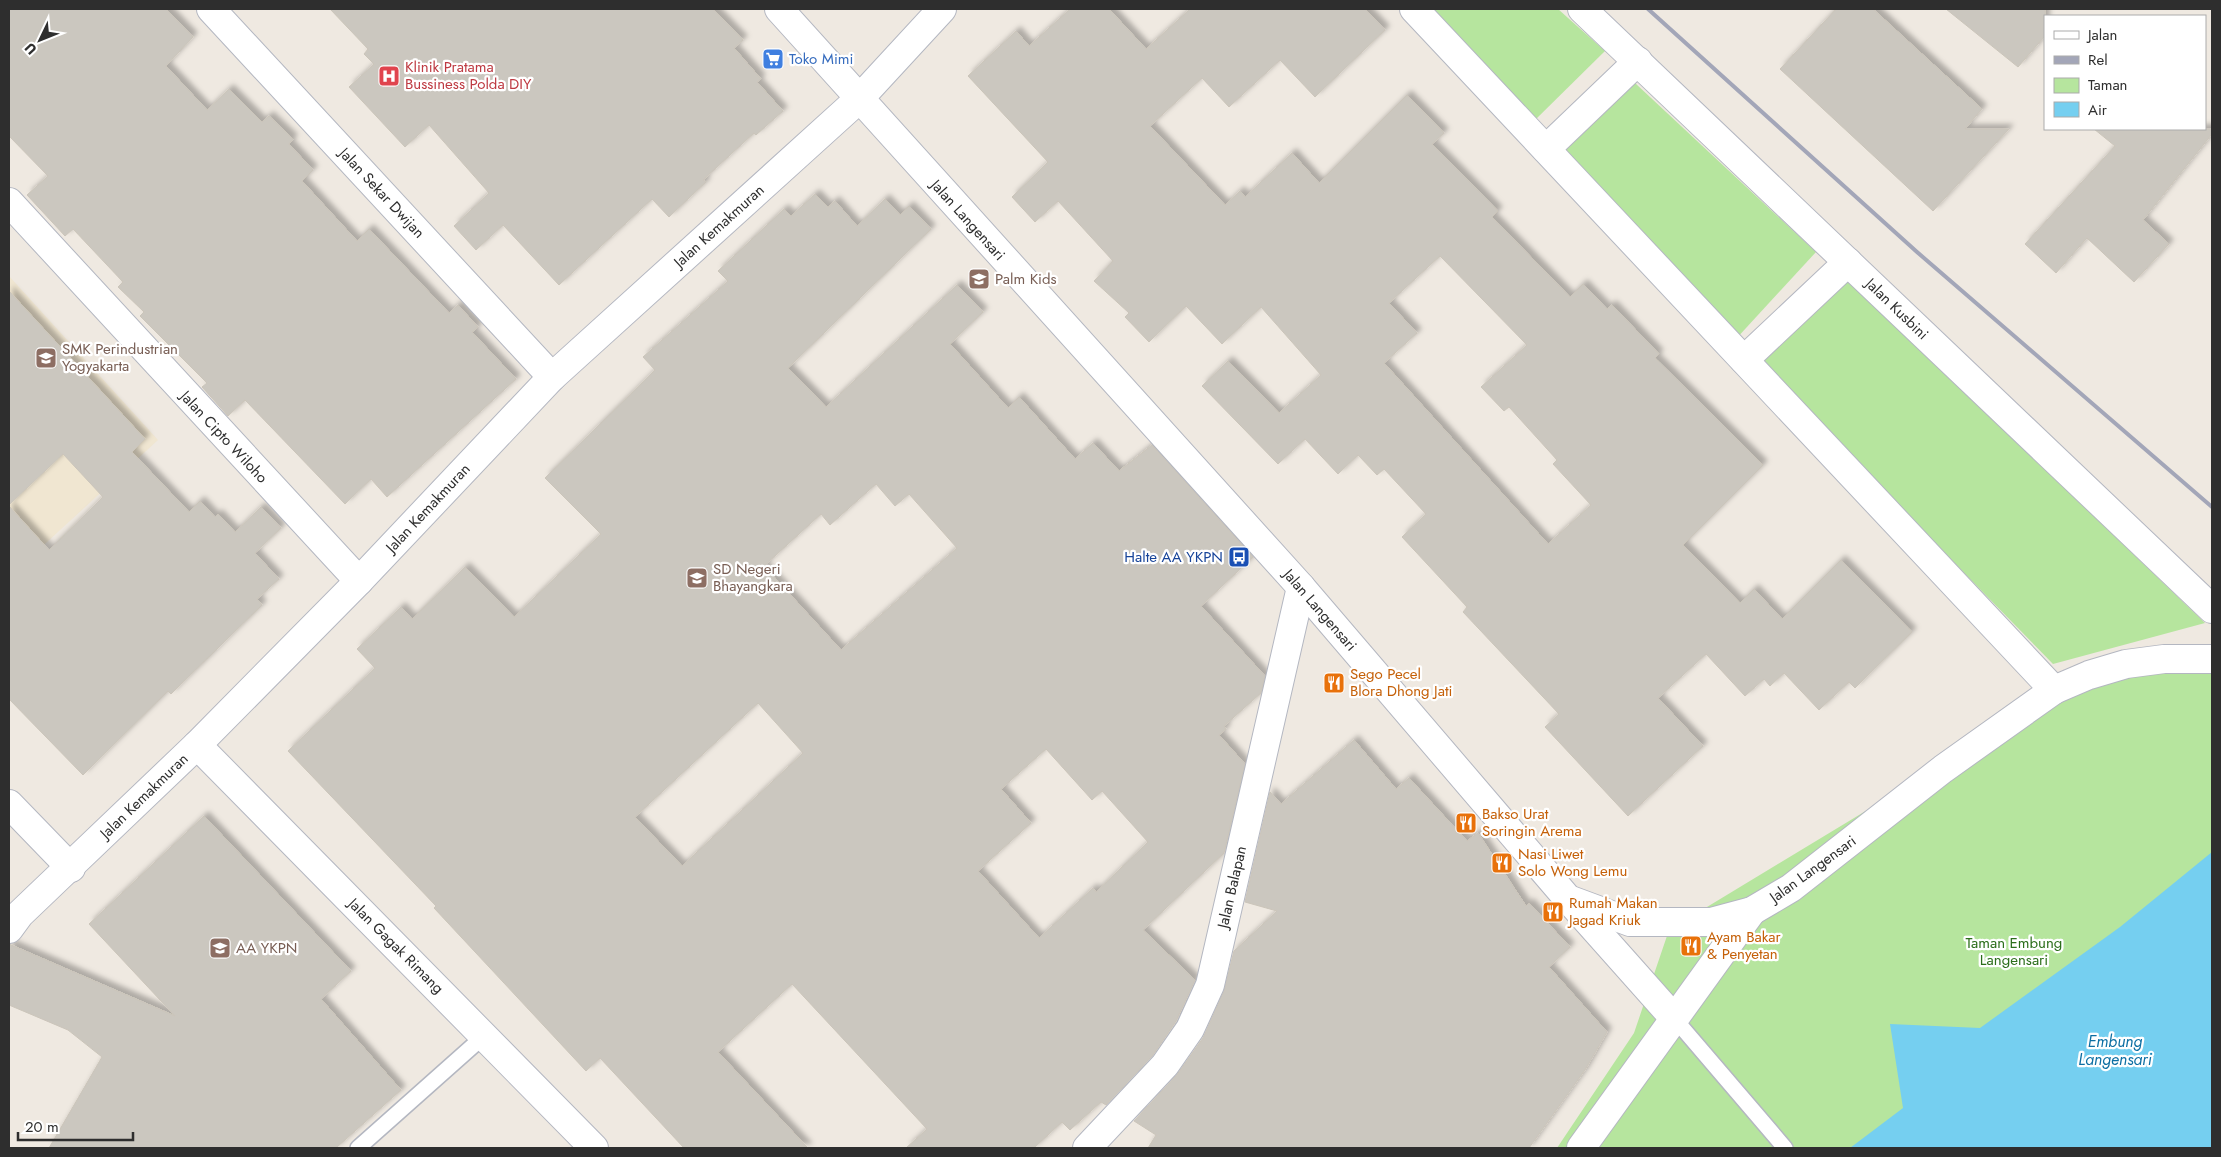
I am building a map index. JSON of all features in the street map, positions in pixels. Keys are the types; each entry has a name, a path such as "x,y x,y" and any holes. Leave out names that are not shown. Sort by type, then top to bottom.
{"street":[{"name":"Jalan Sekar Dwijan","path":"211,9 552,377"},
{"name":"Jalan Langensari","path":"779,9 1300,587 1568,899 1630,922 1711,922 1752,911 1791,888 1943,769 2054,690 2089,675 2126,664 2164,659 2212,659"},
{"name":"Jalan Kemakmuran","path":"9,929 20,914 71,868 359,581 552,377 859,99 942,9"},
{"path":"1414,9 2054,690"},
{"name":"Jalan Kusbini","path":"1582,9 2212,608"},
{"path":"1546,149 1638,61"},
{"name":"Jalan Cipto Wiloho","path":"9,202 315,536 359,581"},
{"path":"1744,360 1848,262"},
{"name":"Jalan Balapan","path":"1087,1148 1165,1065 1190,1029 1210,985 1300,587"},
{"name":"Jalan Gagak Rimang","path":"196,745 594,1148"},
{"path":"9,804 71,868"},
{"path":"1568,899 1673,1017"},
{"path":"1581,1148 1673,1017 1752,911"}],"lane":[{"path":"1673,1017 1785,1148"},
{"path":"358,1148 484,1036"}],"shaded area":[{"name":"SMK Perindustrian Yogyakarta","path":"9,276 158,440 9,577"}],"green space":[{"path":"1419,9 1558,9 1605,51 1533,122"},
{"path":"1620,69 1816,252 1735,340 1545,143"},
{"path":"1842,274 2205,623 2053,664 1759,363"},
{"name":"Taman Embung Langensari","path":"2178,661 2212,668 2212,1148 1557,1148 1634,1033 1669,930 2054,697"}],"water":[{"name":"Embung Langensari","path":"2212,852 2212,1148 1850,1148 1903,1108 1890,1024 1980,1028 2120,927"}],"building":[{"path":"9,9 166,9 193,37 166,66 207,110 229,89 262,122 269,116 293,139 289,144 313,170 302,181 357,241 369,229 449,313 458,305 478,327 472,332 516,379 387,497 371,479 345,504 245,400 228,416 202,387 207,383 140,316 144,312 118,287 123,282 73,229 65,236 27,195 48,176 9,136"},
{"path":"330,9 713,9 743,40 734,48 761,79 757,82 783,111 756,135 754,133 703,180 706,182 669,217 652,199 559,285 503,225 476,250 454,226 489,193 429,125 405,147 349,87 374,64 364,54 368,49"},
{"path":"1070,9 1109,9 1146,49 1190,9 1365,9 1385,30 1315,97 1280,60 1229,107 1202,78 1150,126 1225,205 1240,191 1245,197 1292,153 1319,183 1407,95 1444,133 1432,144 1498,211 1492,217 1570,297 1583,284 1607,309 1612,305 1659,354 1655,358 1763,465 1683,545 1740,603 1754,589 1782,619 1841,560 1912,632 1855,688 1849,682 1819,710 1784,673 1770,686 1764,679 1745,696 1706,654 1658,698 1703,746 1628,816 1545,727 1559,714 1463,612 1467,607 1402,537 1426,514 1384,469 1377,475 1358,455 1338,474 1305,439 1278,464 1202,386 1228,361 1279,413 1321,375 1261,307 1222,344 1186,306 1149,342 1125,317 1129,313 1094,281 1113,261 1058,201 1035,222 1012,197 1048,162 968,76 1016,31 1029,46","holes":["1440,256 1527,345 1481,387 1504,411 1509,407 1557,460 1553,464 1591,505 1548,544 1384,363 1417,333 1389,303"]},
{"path":"1836,9 1873,9 1982,109 1965,129 2009,129 1933,211 1780,69"},
{"path":"1946,9 2045,9 2044,37 2018,67"},
{"path":"2212,129 2212,134 2143,220 2169,244 2134,282 2087,238 2056,273 2025,244 2115,146 2095,130"},
{"path":"815,194 828,207 835,201 857,226 885,199 900,215 909,206 931,229 788,368 826,407 957,285 983,312 950,344 1008,408 1019,397 1075,459 1093,443 1119,471 1152,445 1253,557 1201,606 1265,676 1261,693 1224,726 1226,729 1219,735 1245,764 1224,853 1143,930 1195,980 1176,1021 1153,1055 1106,1105 1101,1102 1070,1130 1062,1122 1034,1148 906,1148 927,1129 792,984 718,1052 808,1148 684,1148 600,1058 586,1071 434,908 436,906 288,751 375,668 357,649 401,607 412,619 465,567 514,617 601,534 545,478 655,370 643,357 728,281 718,271 784,209 791,216","holes":["876,484 895,506 909,494 957,548 841,650 764,566 821,514 830,525","758,703 803,753 682,866 635,817","1046,749 1092,800 1102,791 1148,842 1096,892 1093,888 1039,938 978,871 1031,823 1001,789"]},
{"path":"9,291 145,439 132,452 189,512 200,501 215,517 218,514 235,532 261,507 281,528 255,553 279,579 257,599 262,605 171,694 168,691 83,775 9,699 9,506 49,550 103,497 63,454 9,505"},
{"path":"1354,740 1396,789 1409,778 1467,841 1478,833 1526,906 1529,903 1570,947 1549,967 1607,1032 1585,1070 1529,1148 1148,1148 1156,1135 1134,1121 1176,1076 1203,1038 1224,991 1234,951 1277,911 1245,902 1270,792 1281,804"},
{"path":"204,816 351,971 321,999 401,1090 336,1148 49,1148 102,1057 68,1030 9,1005 9,944 175,1016 89,924"}],"railway":[{"path":"1648,9 1917,252 2212,507"}],"place":[{"name":"Toko Mimi","path":"773,59"},
{"name":"Klinik Pratama Bussiness Polda DIY","path":"389,76"},
{"name":"Palm Kids","path":"979,279"},
{"name":"SMK Perindustrian Yogyakarta","path":"46,358"},
{"name":"Halte AA YKPN","path":"1239,557"},
{"name":"SD Negeri Bhayangkara","path":"697,578"},
{"name":"Sego Pecel Blora Dhong Jati","path":"1334,683"},
{"name":"Bakso Urat Soringin Arema","path":"1466,823"},
{"name":"Nasi Liwet Solo Wong Lemu","path":"1502,863"},
{"name":"Rumah Makan Jagad Kriuk","path":"1553,912"},
{"name":"Ayam Bakar & Penyetan","path":"1691,946"},
{"name":"AA YKPN","path":"220,948"}]}
